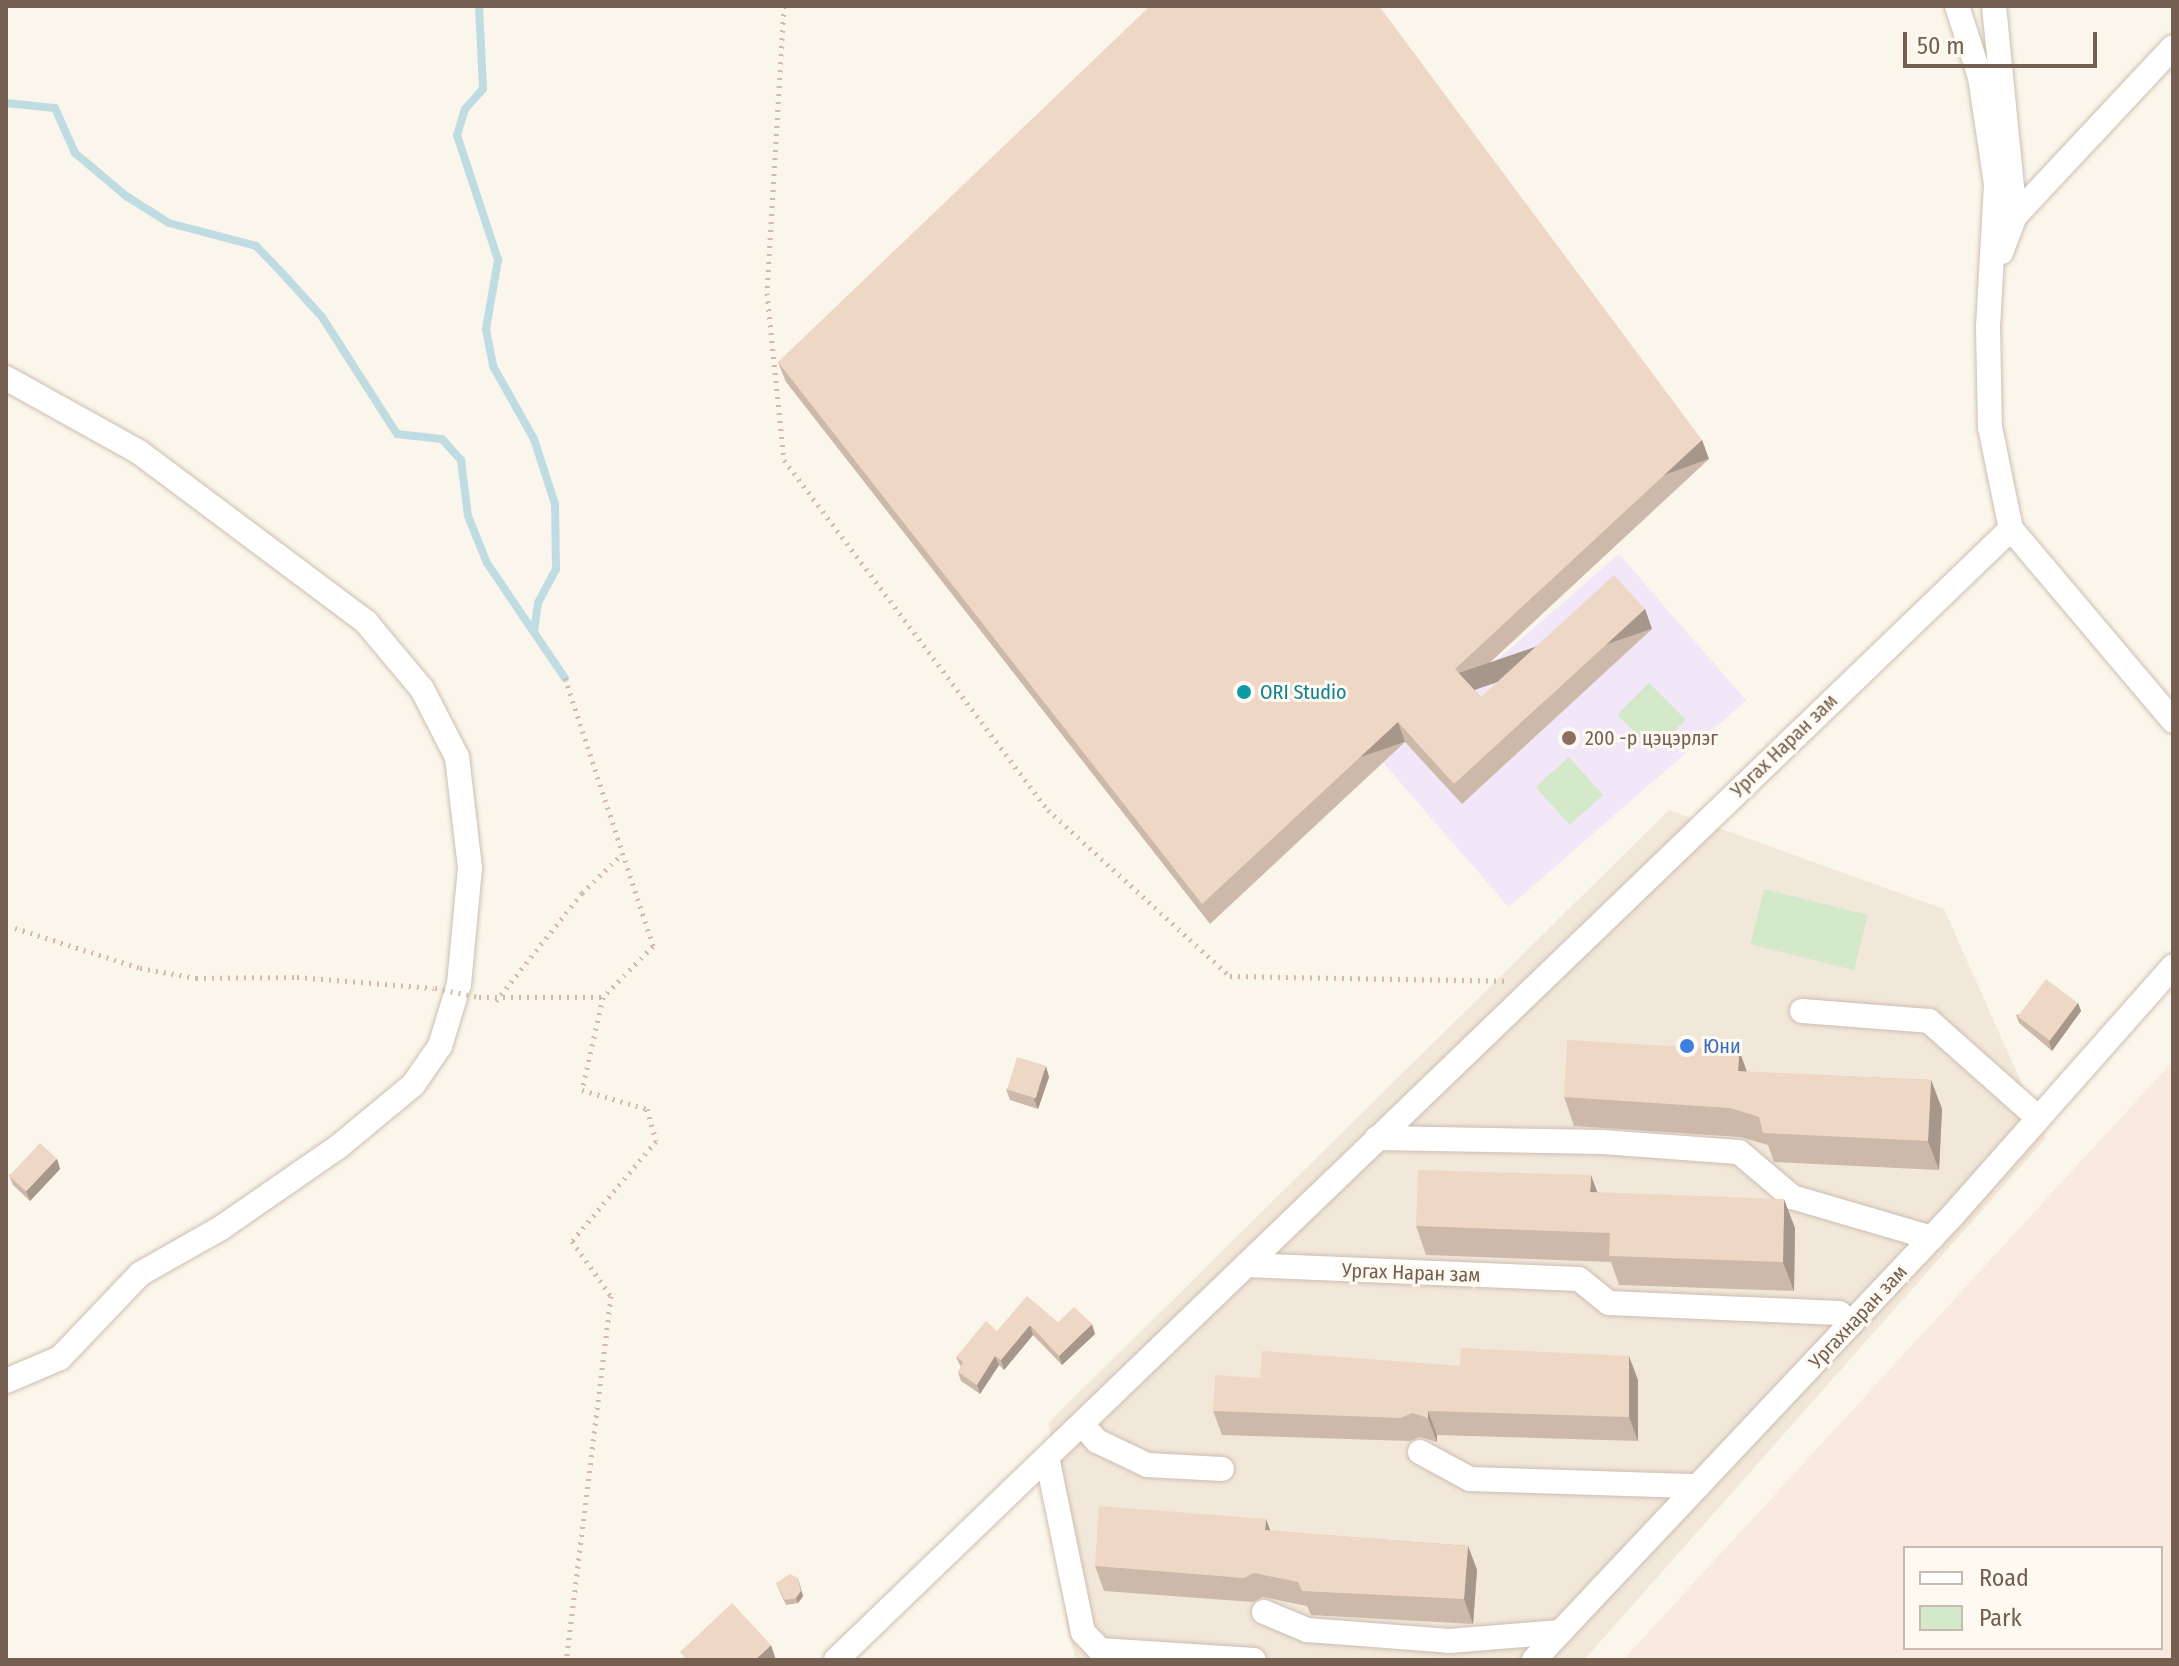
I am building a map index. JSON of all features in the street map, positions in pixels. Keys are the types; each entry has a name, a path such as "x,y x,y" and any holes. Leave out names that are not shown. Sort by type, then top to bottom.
{"street":[{"path":"1957,6 1980,77 1996,184 1996,265 1988,326 1990,427 2011,529 2173,721"},
{"path":"1994,6 2015,216"},
{"path":"1996,265 2015,216 2173,47"},
{"path":"6,378 139,452 366,622 422,689 457,757 470,868 459,984 440,1046 413,1085 338,1147 221,1228 140,1274 60,1358 6,1381"},
{"name":"Ургах Наран зам","path":"836,1660 2011,529"},
{"name":"Ургахнаран зам","path":"1534,1660 1932,1238 2036,1116 2173,966"},
{"path":"1802,1011 1929,1021 2036,1116"},
{"path":"1377,1138 1602,1142 1739,1152 1792,1197 1932,1238"},
{"name":"Ургах Наран зам","path":"1246,1265 1579,1279 1609,1303 1839,1313 1852,1323"},
{"path":"1082,1424 1097,1441 1147,1465 1222,1469"},
{"path":"1420,1452 1470,1479 1698,1486"},
{"path":"1047,1457 1083,1632 1100,1650 1254,1660"},
{"path":"1264,1612 1307,1630 1449,1641 1561,1632"}],"path":[{"path":"784,6 767,293 784,460 1048,810 1230,976 1538,982"},
{"path":"565,678 653,946 603,997 582,1090 647,1109 656,1141 572,1241 611,1296 566,1660"},
{"path":"496,1001 582,893 622,854"},
{"path":"15,928 140,968 196,978 297,977 435,988 496,1001 603,997"}],"shaded area":[{"name":"200 -р цэцэрлэг","path":"1619,554 1746,700 1509,907 1381,761"},
{"path":"1669,810 1944,909 2046,1138 1584,1660 1076,1660 1067,1628 1049,1422"},
{"path":"2173,1061 2173,1660 1623,1660"}],"green space":[{"path":"1649,683 1686,720 1654,752 1617,715"},
{"path":"1569,757 1603,795 1570,825 1536,787"},
{"path":"1764,889 1868,915 1854,970 1750,944"}],"building":[{"name":"ORI Studio","path":"1150,6 1379,6 1702,440 1455,669 1481,697 1614,575 1645,609 1454,784 1398,722 1202,904 778,362"},
{"path":"2046,979 2078,1003 2050,1041 2018,1017"},
{"path":"1567,1040 1739,1050 1738,1071 1931,1080 1928,1141 1763,1133 1759,1117 1730,1108 1564,1097"},
{"path":"1017,1057 1046,1066 1036,1098 1007,1090"},
{"path":"40,1143 57,1159 26,1192 9,1176"},
{"path":"1418,1170 1591,1175 1590,1192 1784,1199 1783,1262 1609,1256 1610,1233 1416,1226"},
{"path":"1027,1296 1058,1322 1074,1307 1092,1324 1059,1356 1030,1325 1001,1360 995,1356 977,1385 958,1372 963,1362 956,1357 986,1321 997,1331"},
{"path":"1461,1348 1629,1356 1629,1417 1428,1411 1428,1418 1412,1413 1401,1418 1213,1411 1215,1375 1260,1378 1262,1351 1460,1366"},
{"path":"1099,1506 1266,1519 1265,1530 1468,1546 1464,1599 1302,1591 1298,1582 1254,1573 1244,1578 1095,1566"},
{"path":"790,1574 798,1578 801,1591 796,1598 785,1600 776,1583"},
{"path":"732,1603 771,1645 755,1660 687,1660 680,1652"}],"waterway":[{"path":"479,6 483,89 465,109 457,135 498,260 486,329 493,366 534,439 555,504 556,569 538,603 534,632"},
{"path":"6,103 55,108 75,153 126,196 169,223 256,246 322,317 397,434 442,439 461,460 468,516 487,563 565,678"}],"place":[{"name":"ORI Studio","path":"1244,692"},
{"name":"200 -р цэцэрлэг","path":"1569,738"},
{"name":"Юни","path":"1687,1046"}]}
